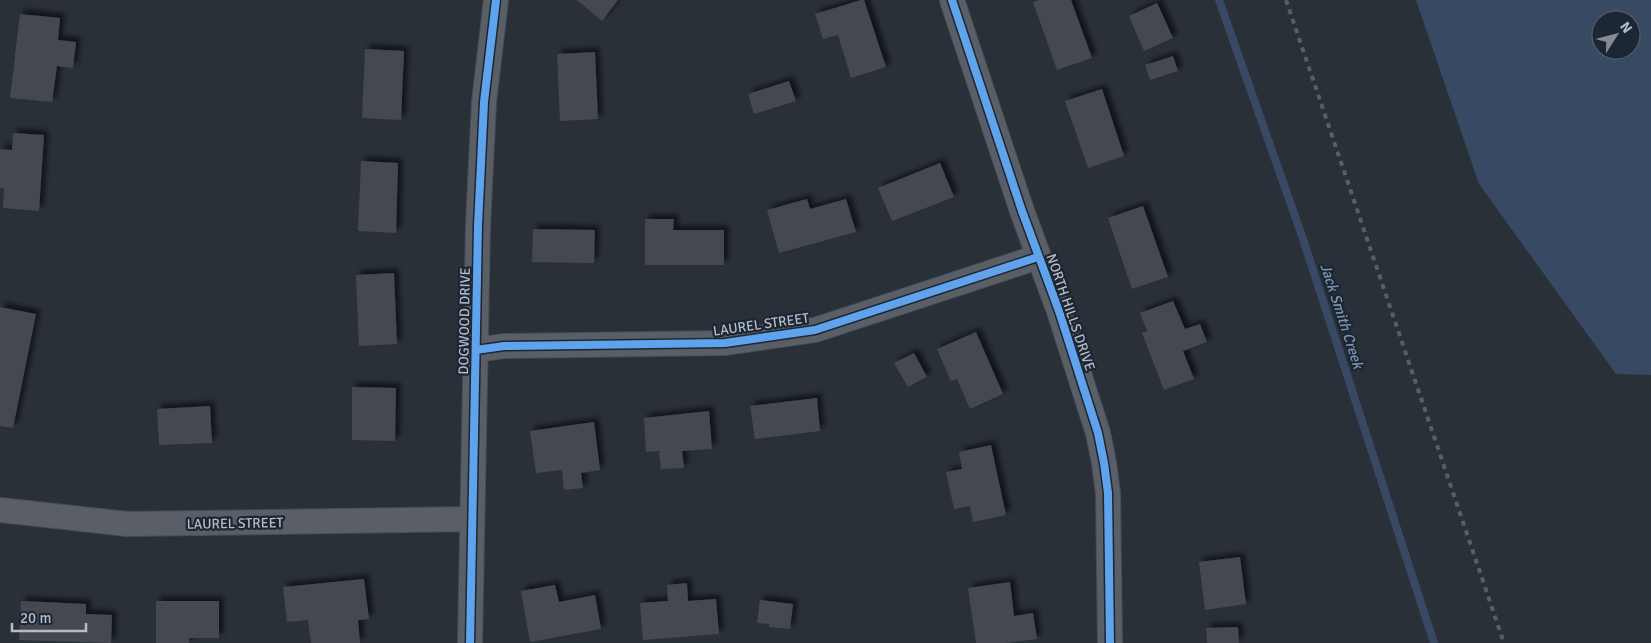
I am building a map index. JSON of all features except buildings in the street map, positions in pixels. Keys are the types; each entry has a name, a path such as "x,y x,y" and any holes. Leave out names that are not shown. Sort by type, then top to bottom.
{"street":[{"name":"DOGWOOD DRIVE","path":"470,643 478,225 484,102 496,0"},
{"name":"NORTH HILLS DRIVE","path":"952,0 1098,433 1104,463 1109,523 1110,643"},
{"name":"LAUREL STREET","path":"476,350 504,346 725,344 815,330 1038,256"},
{"name":"LAUREL STREET","path":"0,510 127,524 472,519"}],"water":[{"path":"1416,0 1651,0 1651,375 1616,374 1479,184"}],"waterway":[{"name":"Jack Smith Creek","path":"1219,0 1302,236 1434,643"}],"railway":[{"path":"1286,0 1504,643"}],"cycle path":[{"path":"470,643 478,225 484,102 496,0"},
{"path":"952,0 1022,211 1059,311 1098,433 1108,493 1110,643"},
{"path":"476,350 504,346 725,343 815,330 1038,257"}]}
